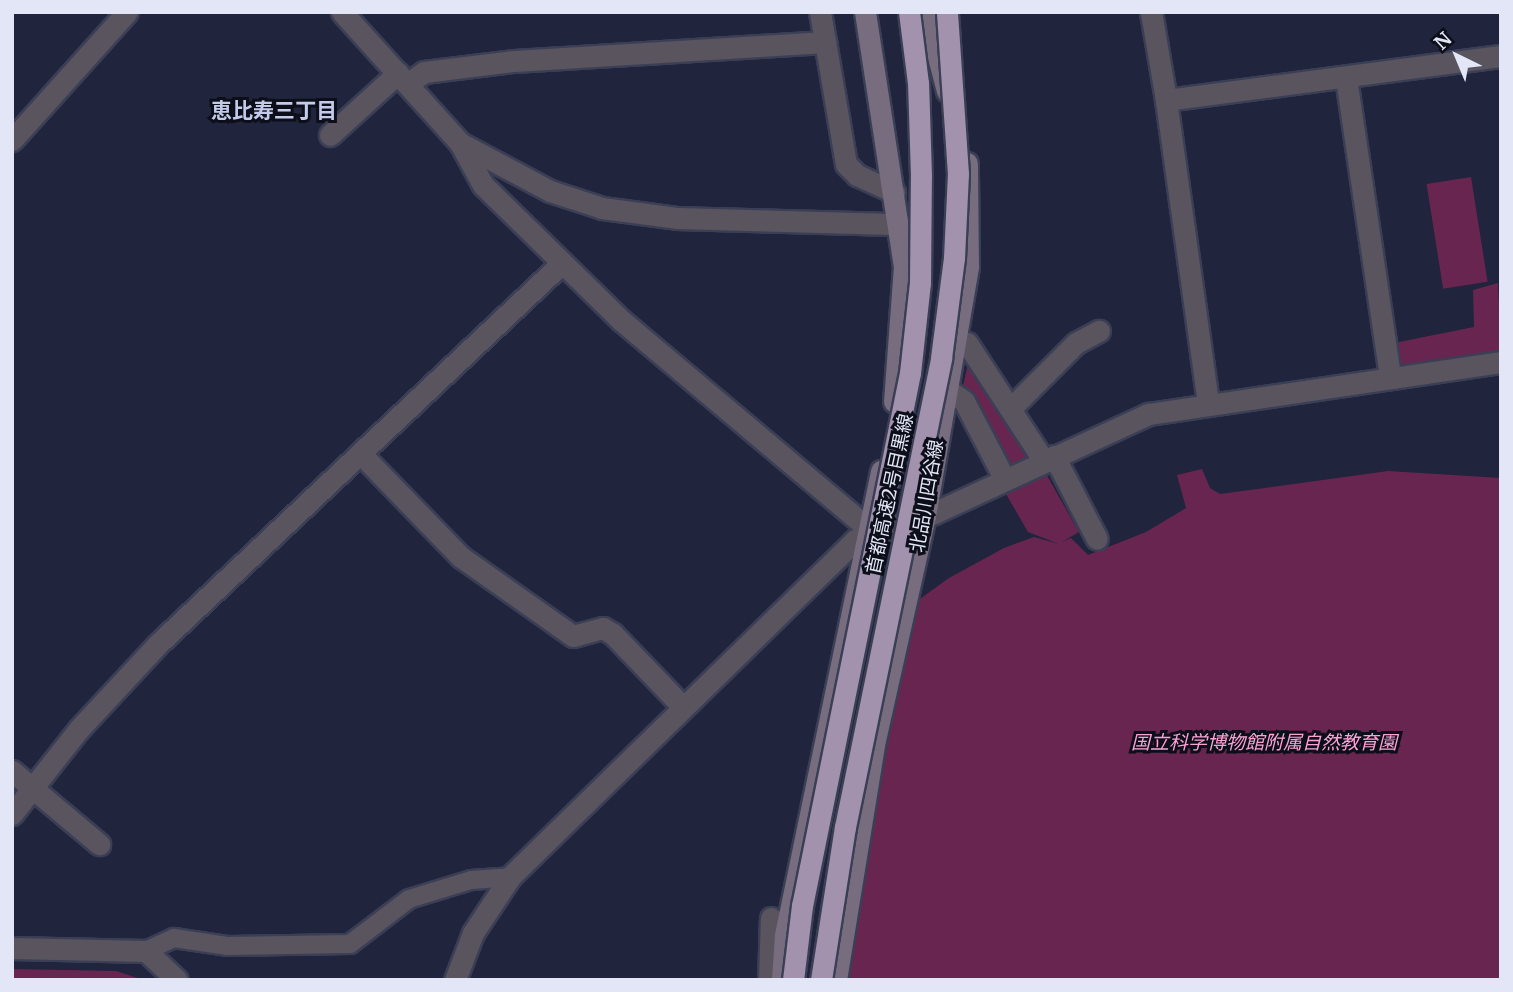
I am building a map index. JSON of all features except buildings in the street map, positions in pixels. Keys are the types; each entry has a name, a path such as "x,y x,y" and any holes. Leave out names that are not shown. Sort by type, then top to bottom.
{"highway":[{"name":"首都高速2号目黒線","path":"793,980 802,906 910,373 920,283 921,177 918,83 909,12"},
{"name":"首都高速2号目黒線","path":"821,980 845,827 946,321 958,174 947,12"}],"main road":[{"path":"782,980 785,935 899,377 904,266 900,224 865,12"},
{"name":"北品川四谷線","path":"836,980 874,740 925,516 953,340 968,266 968,166 926,12"}],"street":[{"path":"12,140 127,12"},
{"path":"342,12 460,142 484,185 562,263 666,361 866,532"},
{"path":"820,12 846,164 857,175 894,192"},
{"path":"1151,12 1166,100 1208,402"},
{"path":"330,135 402,78 424,72 514,61 825,42"},
{"path":"1166,100 1501,56"},
{"path":"1346,78 1390,377"},
{"path":"460,142 550,191 602,208 678,218 900,224"},
{"path":"12,814 79,729 159,643 362,455 562,263"},
{"path":"1011,408 1076,343 1099,331"},
{"path":"953,340 967,344 1049,458 1097,539"},
{"path":"456,980 473,933 510,877 866,532 925,516 1148,414 1208,402 1501,362"},
{"path":"945,388 964,401 1004,478"},
{"path":"362,455 461,557 573,636 603,628 613,634 683,707"},
{"path":"12,771 99,844"},
{"path":"12,948 146,951 173,938 228,946 350,944 409,899 471,880 510,877"},
{"path":"769,980 771,918"},
{"path":"146,951 177,980"}],"green space":[{"path":"1471,177 1488,282 1443,289 1427,184"},
{"path":"1498,283 1501,351 1397,367 1394,343 1474,327 1473,290"},
{"path":"969,359 1032,454 1010,466 963,386"},
{"name":"国立科学博物館附属自然教育園","path":"1202,469 1210,488 1220,494 1388,471 1501,478 1501,980 841,980 910,606 949,578 1004,548 1034,537 1059,544 1028,532 1006,494 1045,472 1079,532 1062,542 1071,538 1088,555 1146,532 1186,508 1177,475"},
{"path":"12,969 116,971 144,980 12,980"}],"district":[{"name":"恵比寿三丁目","path":"274,111"}]}
